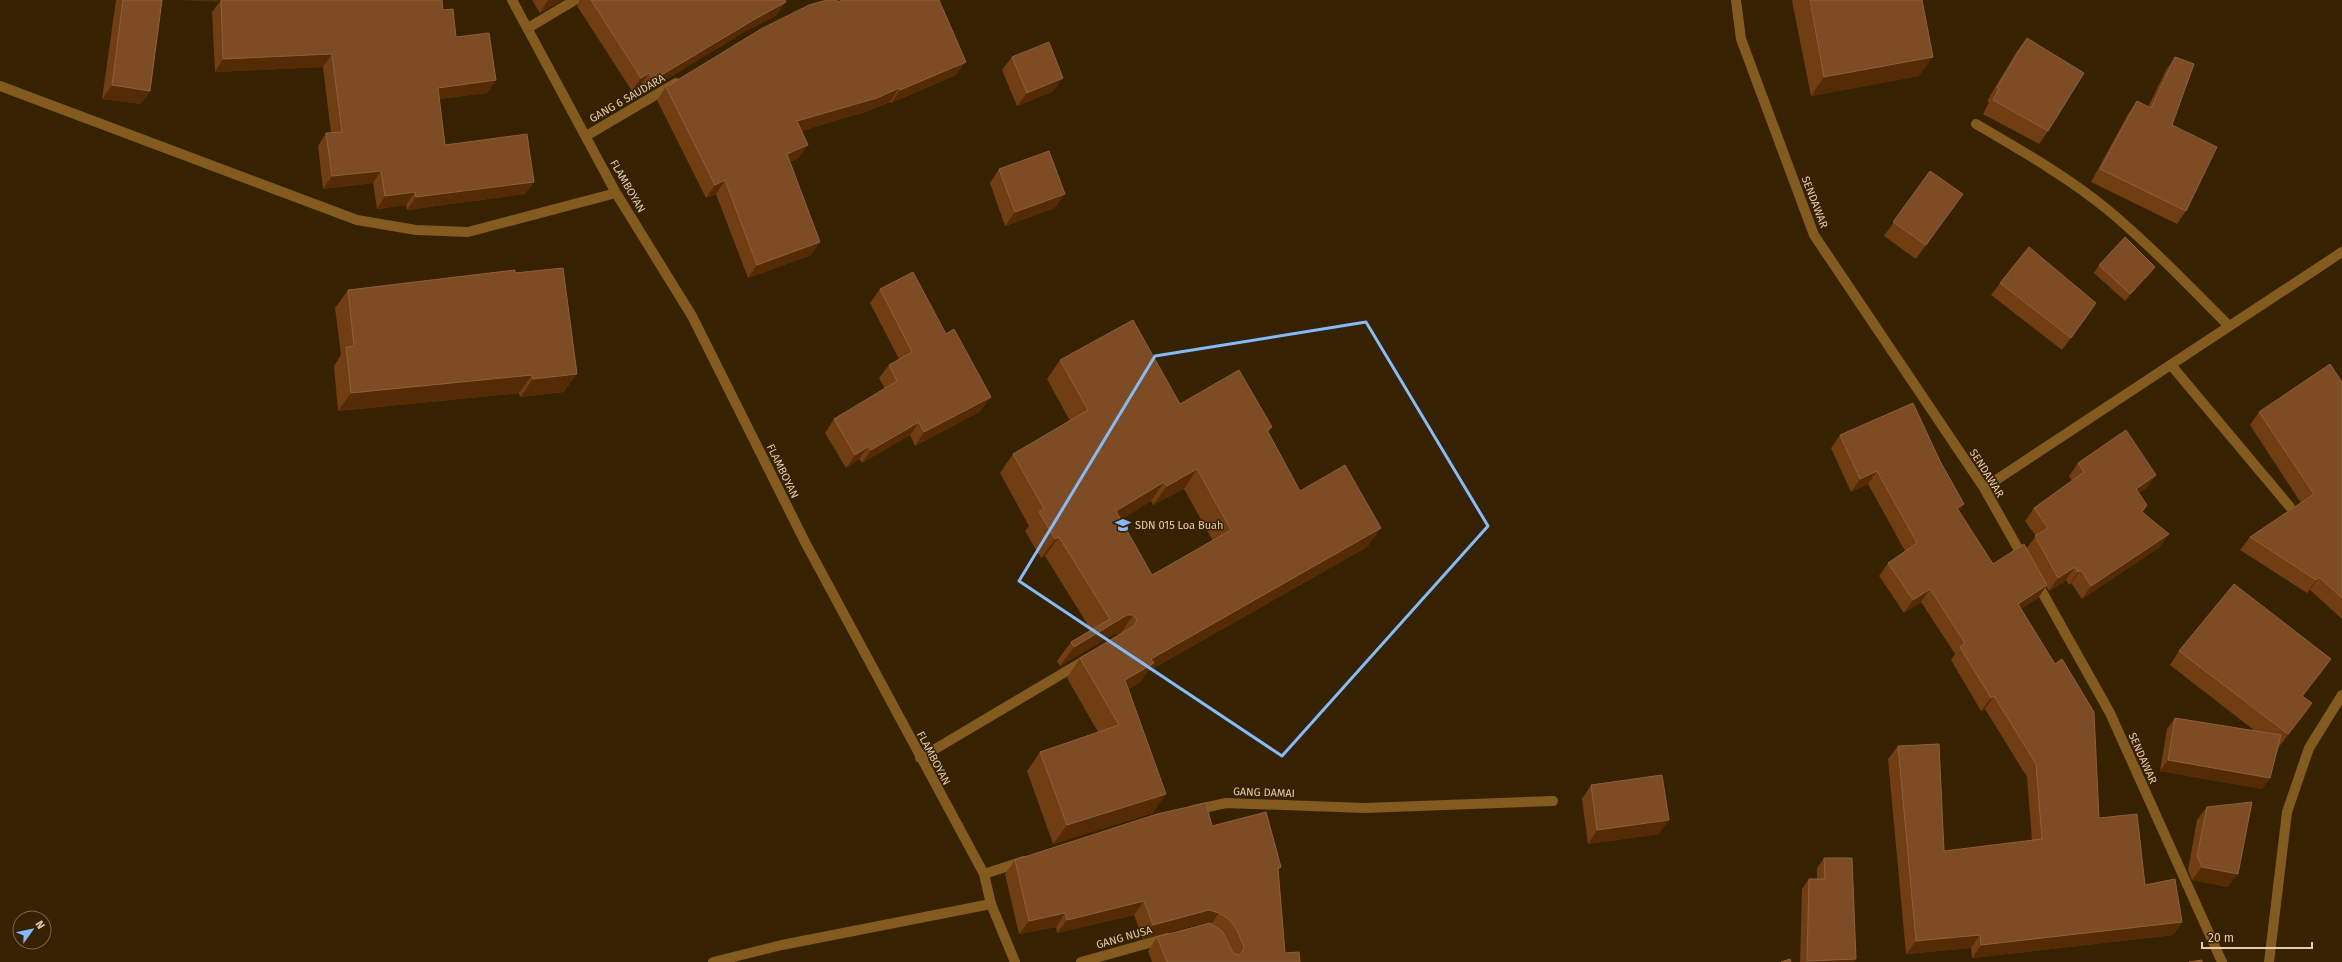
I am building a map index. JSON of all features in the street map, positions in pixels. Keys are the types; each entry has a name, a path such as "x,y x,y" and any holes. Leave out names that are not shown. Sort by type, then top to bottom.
{"street":[{"name":"FLAMBOYAN","path":"512,0 616,193 692,316 805,542 920,758 984,874 991,904 1015,962"},
{"path":"528,28 575,0"},
{"name":"SENDAWAR","path":"1736,0 1741,39 1814,235 1984,488 2110,713 2221,962"},
{"name":"GANG 6 SAUDARA","path":"586,136 685,78"},
{"path":"0,86 365,221 416,230 468,232 616,193"},
{"path":"1976,124 2047,165 2108,210 2174,271 2228,326"},
{"path":"1984,488 2342,252"},
{"path":"2171,365 2290,507"},
{"path":"920,758 1097,652"},
{"path":"2269,962 2287,812 2309,748 2342,695"},
{"name":"GANG DAMAI","path":"1182,813 1226,803 1365,808 1553,801"},
{"path":"984,874 1035,857"},
{"path":"713,962 782,945 991,904"},
{"name":"GANG NUSA","path":"1081,962 1175,936"}],"highlighted area":[{"path":"1366,322 1488,526 1282,756 1019,581 1155,356"}],"building":[{"path":"123,0 162,0 150,91 112,85"},
{"path":"221,0 442,0 443,10 453,9 456,37 489,33 496,80 438,88 445,145 527,134 534,182 416,197 415,192 385,196 381,171 332,176 326,133 342,132 332,54 223,59"},
{"path":"591,0 785,0 786,2 653,80 649,73 641,78"},
{"path":"827,0 837,0 838,2 842,0 939,0 966,62 900,90 899,88 877,98 797,121 808,145 787,154 820,242 757,265 725,180 715,185 666,87 761,29 809,5"},
{"path":"1810,0 1922,0 1933,57 1824,77"},
{"path":"2027,38 2084,73 2048,131 1993,100 1999,89 1997,87"},
{"path":"1049,42 1063,78 1027,93 1012,57"},
{"path":"2175,57 2194,64 2172,125 2217,147 2186,211 2100,169 2137,101 2151,108"},
{"path":"1049,151 1065,194 1015,212 999,169"},
{"path":"1930,171 1963,194 1926,245 1893,222"},
{"path":"2125,237 2155,267 2130,294 2099,265"},
{"path":"2029,247 2096,303 2071,338 2000,283"},
{"path":"563,268 577,374 533,379 532,375 351,393 346,347 354,346 348,290 515,270 515,273"},
{"path":"913,272 946,334 954,329 991,397 924,432 919,422 871,450 869,446 855,455 834,419 897,381 889,365 912,352 880,289"},
{"path":"1133,320 1180,404 1239,370 1272,427 1267,430 1300,491 1345,465 1381,528 1151,659 1154,663 1125,680 1166,794 1067,825 1040,752 1119,725 1080,658 1134,626 1137,620 1133,615 1127,615 1074,647 1071,642 1110,619 1059,537 1055,539 1039,512 1044,509 1013,454 1088,410 1060,360","holes":["1197,469 1231,530 1152,575 1116,511 1164,482 1167,486"]},
{"path":"2330,364 2342,382 2342,598 2319,577 2316,580 2250,537 2314,494 2259,412"},
{"path":"1913,403 1940,461 1964,504 1957,508 1993,564 2024,544 2047,585 2018,604 2055,664 2062,659 2094,712 2099,818 2137,814 2145,885 2175,879 2182,922 1981,945 1980,935 1916,941 1898,746 1939,744 1944,851 2042,839 2036,764 1994,696 1991,698 1960,647 1965,643 1930,589 1913,600 1888,563 1917,543 1877,471 1860,479 1840,435"},
{"path":"2126,430 2156,475 2136,489 2147,505 2142,512 2169,534 2091,586 2081,570 2078,572 2075,567 2058,578 2035,536 2048,528 2034,508 2084,472 2078,463"},
{"path":"2234,584 2331,659 2302,696 2312,703 2288,734 2179,651"},
{"path":"2175,718 2281,735 2270,778 2168,760"},
{"path":"1662,775 1669,820 1597,830 1591,785"},
{"path":"2252,802 2238,874 2202,867 2197,856 2207,807"},
{"path":"1206,803 1212,826 1266,812 1281,867 1278,868 1285,953 1299,952 1300,962 1167,962 1157,937 1210,923 1223,932 1233,953 1239,955 1242,953 1244,947 1237,930 1230,920 1219,913 1209,910 1153,925 1144,901 1067,920 1065,913 1029,921 1015,860 1157,814"},
{"path":"1824,858 1852,858 1856,959 1807,961 1809,879 1825,879"},
{"path":"1790,959 1791,962 1781,962"},
{"path":"2202,960 2202,962 2189,962"}],"place":[{"name":"SDN 015 Loa Buah","path":"1123,525"}]}
